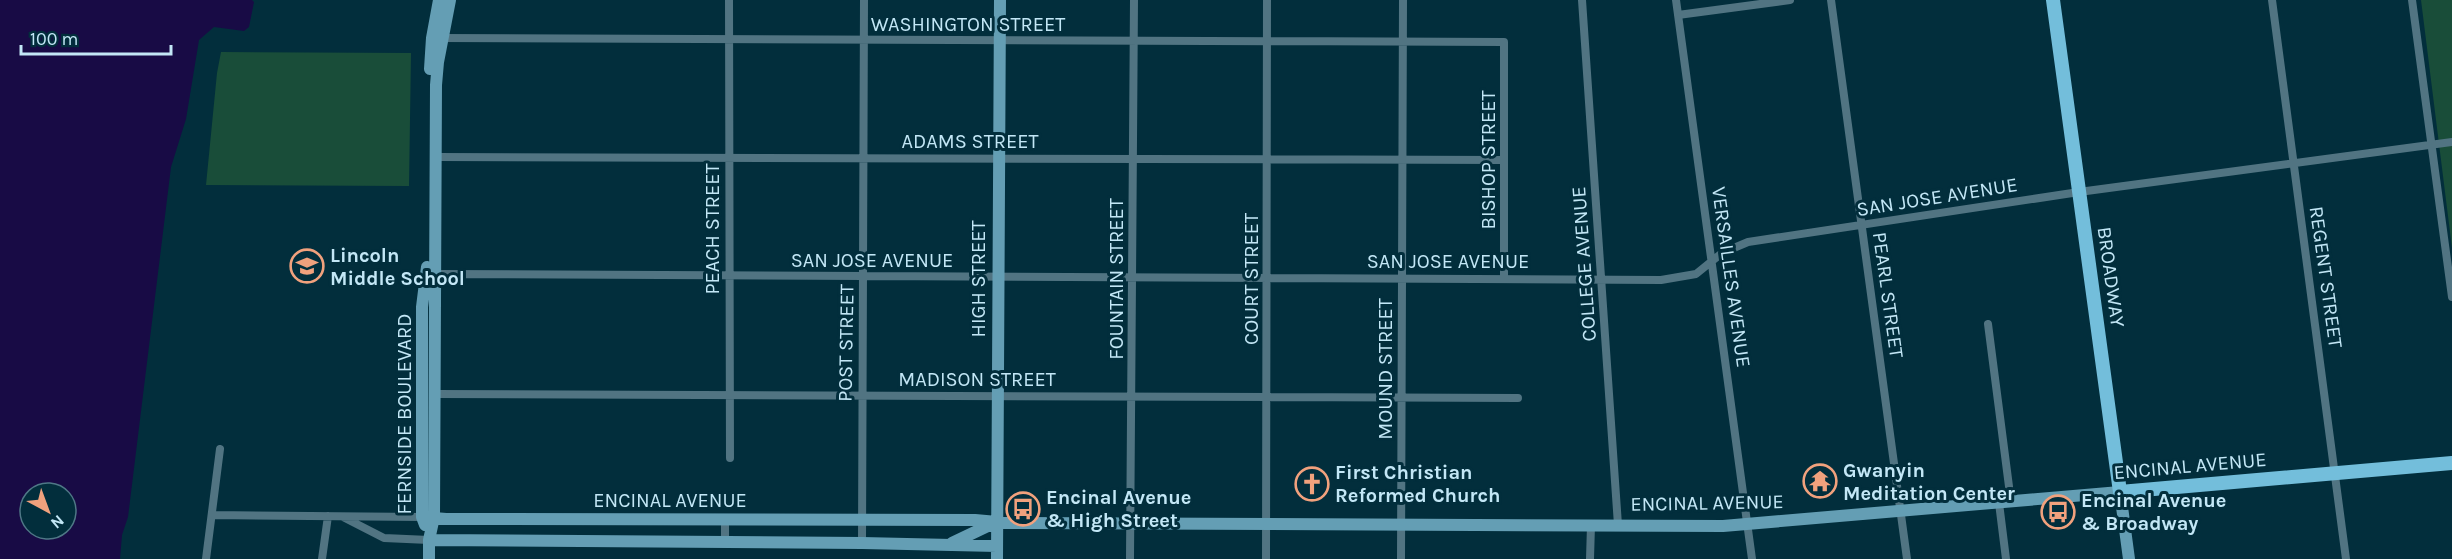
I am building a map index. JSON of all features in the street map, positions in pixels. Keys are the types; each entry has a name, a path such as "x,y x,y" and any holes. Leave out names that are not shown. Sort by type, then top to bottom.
{"main road":[{"name":"FERNSIDE BOULEVARD","path":"429,559 422,307 431,276 440,0"},
{"name":"FERNSIDE BOULEVARD","path":"428,517 435,394 429,84 437,38 450,0"},
{"name":"HIGH STREET","path":"997,553 1000,0"},
{"name":"BROADWAY","path":"2053,0 2129,559"},
{"path":"422,329 428,338 429,364 435,374"},
{"name":"ENCINAL AVENUE","path":"428,517 1266,524 1748,524 2452,463"},
{"name":"ENCINAL AVENUE","path":"950,544 997,522"},
{"name":"ENCINAL AVENUE","path":"429,540 950,544 997,553"}],"street":[{"name":"PEACH STREET","path":"729,0 728,394 730,458"},
{"name":"POST STREET","path":"862,543 864,0"},
{"name":"FOUNTAIN STREET","path":"1130,559 1134,0"},
{"name":"COURT STREET","path":"1266,559 1267,0"},
{"name":"MOUND STREET","path":"1401,559 1403,0"},
{"name":"COLLEGE AVENUE","path":"1582,0 1618,525"},
{"name":"VERSAILLES AVENUE","path":"1676,0 1752,559"},
{"path":"1678,15 1753,2 1790,0"},
{"name":"PEARL STREET","path":"1831,0 1907,559"},
{"name":"REGENT STREET","path":"2272,0 2346,559"},
{"path":"2412,0 2452,297"},
{"name":"WASHINGTON STREET","path":"437,38 1504,42"},
{"name":"BISHOP STREET","path":"1504,42 1504,278"},
{"name":"SAN JOSE AVENUE","path":"431,276 1680,278 1696,274 1732,247 1748,242 2079,192 2452,142"},
{"name":"ADAMS STREET","path":"436,157 1504,160"},
{"path":"1988,324 2005,503 2006,559"},
{"name":"MADISON STREET","path":"435,394 1518,398"},
{"path":"206,559 220,449"},
{"name":"ENCINAL AVENUE","path":"212,515 428,517"},
{"path":"322,559 328,516"},
{"name":"ENCINAL AVENUE","path":"343,516 384,537 429,540"},
{"path":"725,519 725,542"},
{"path":"1590,559 1591,525"}],"green space":[{"path":"2421,0 2452,0 2452,248"},
{"path":"221,52 411,53 409,186 206,185"}],"shaded area":[{"path":"0,0 252,0 254,2 249,27 244,31 214,27 199,40 186,119 171,167 128,517 122,535 120,559 0,559"}],"place":[{"name":"Lincoln Middle School","path":"307,266"},
{"name":"Gwanyin Meditation Center","path":"1820,481"},
{"name":"First Christian Reformed Church","path":"1312,484"},
{"name":"Encinal Avenue & High Street","path":"1023,509"},
{"name":"Encinal Avenue & Broadway","path":"2058,512"}]}
